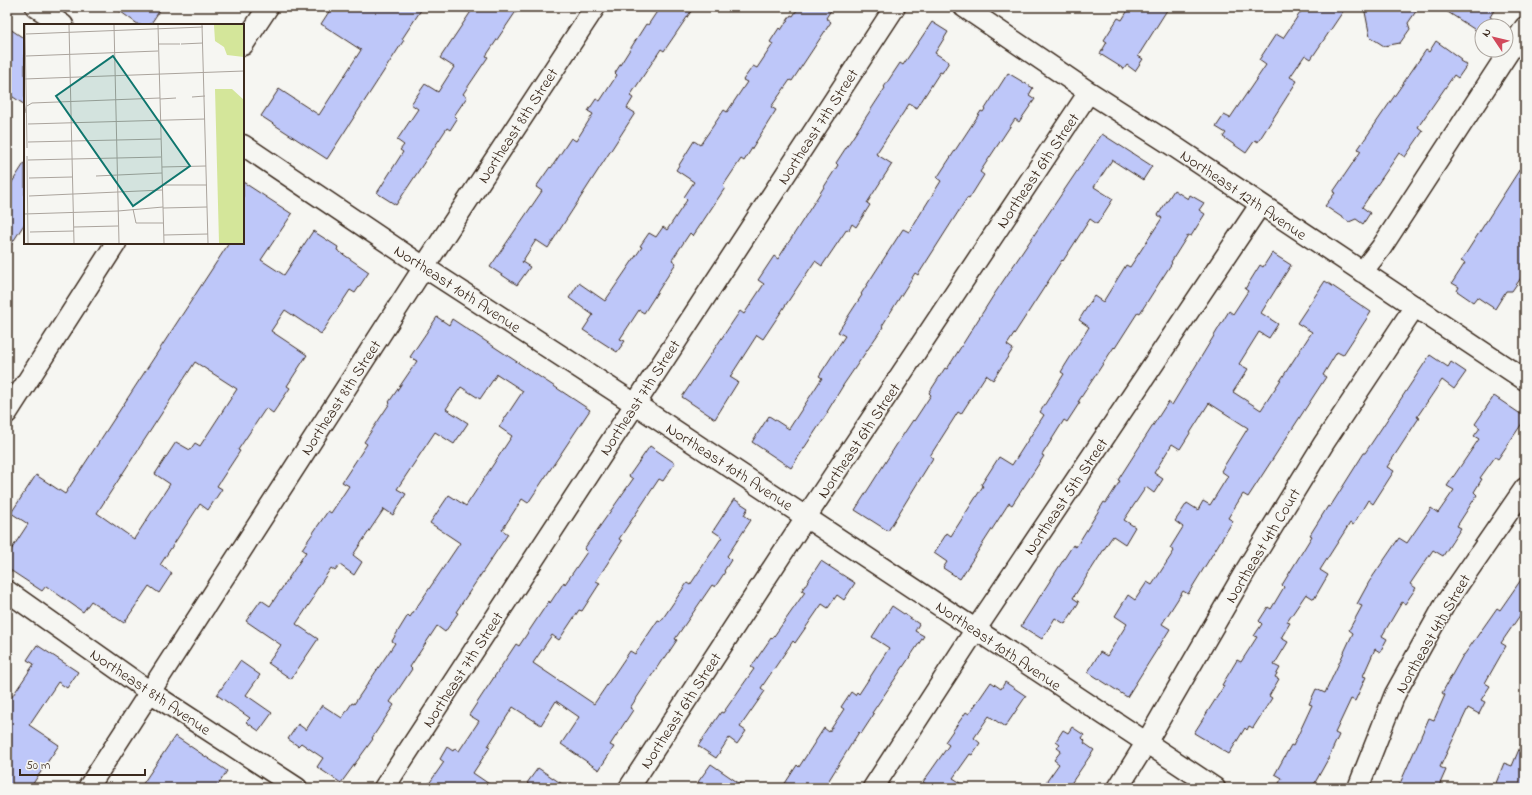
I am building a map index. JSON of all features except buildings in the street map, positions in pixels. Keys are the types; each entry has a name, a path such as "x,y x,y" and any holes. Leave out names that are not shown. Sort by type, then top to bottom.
{"street":[{"path":"36,7 62,24"},
{"path":"244,43 268,7"},
{"name":"Northeast 8th Street","path":"88,788 424,267 595,7"},
{"name":"Northeast 7th Street","path":"384,788 895,7"},
{"name":"Northeast 12th Avenue","path":"964,7 1089,92 1175,147 1525,380"},
{"path":"1362,272 1381,248 1525,27"},
{"name":"Northeast 6th Street","path":"629,788 806,517 1089,92"},
{"name":"Northeast 10th Avenue","path":"244,146 424,267 635,404 1215,788"},
{"name":"Northeast 5th Street","path":"873,788 976,630 1260,205"},
{"path":"7,413 115,244"},
{"name":"Northeast 4th Court","path":"1118,788 1146,743 1246,570 1324,443 1415,306"},
{"name":"Northeast 4th Street","path":"1358,788 1395,694 1445,604 1525,488"},
{"name":"Northeast 8th Avenue","path":"7,591 150,692 296,788"}]}
